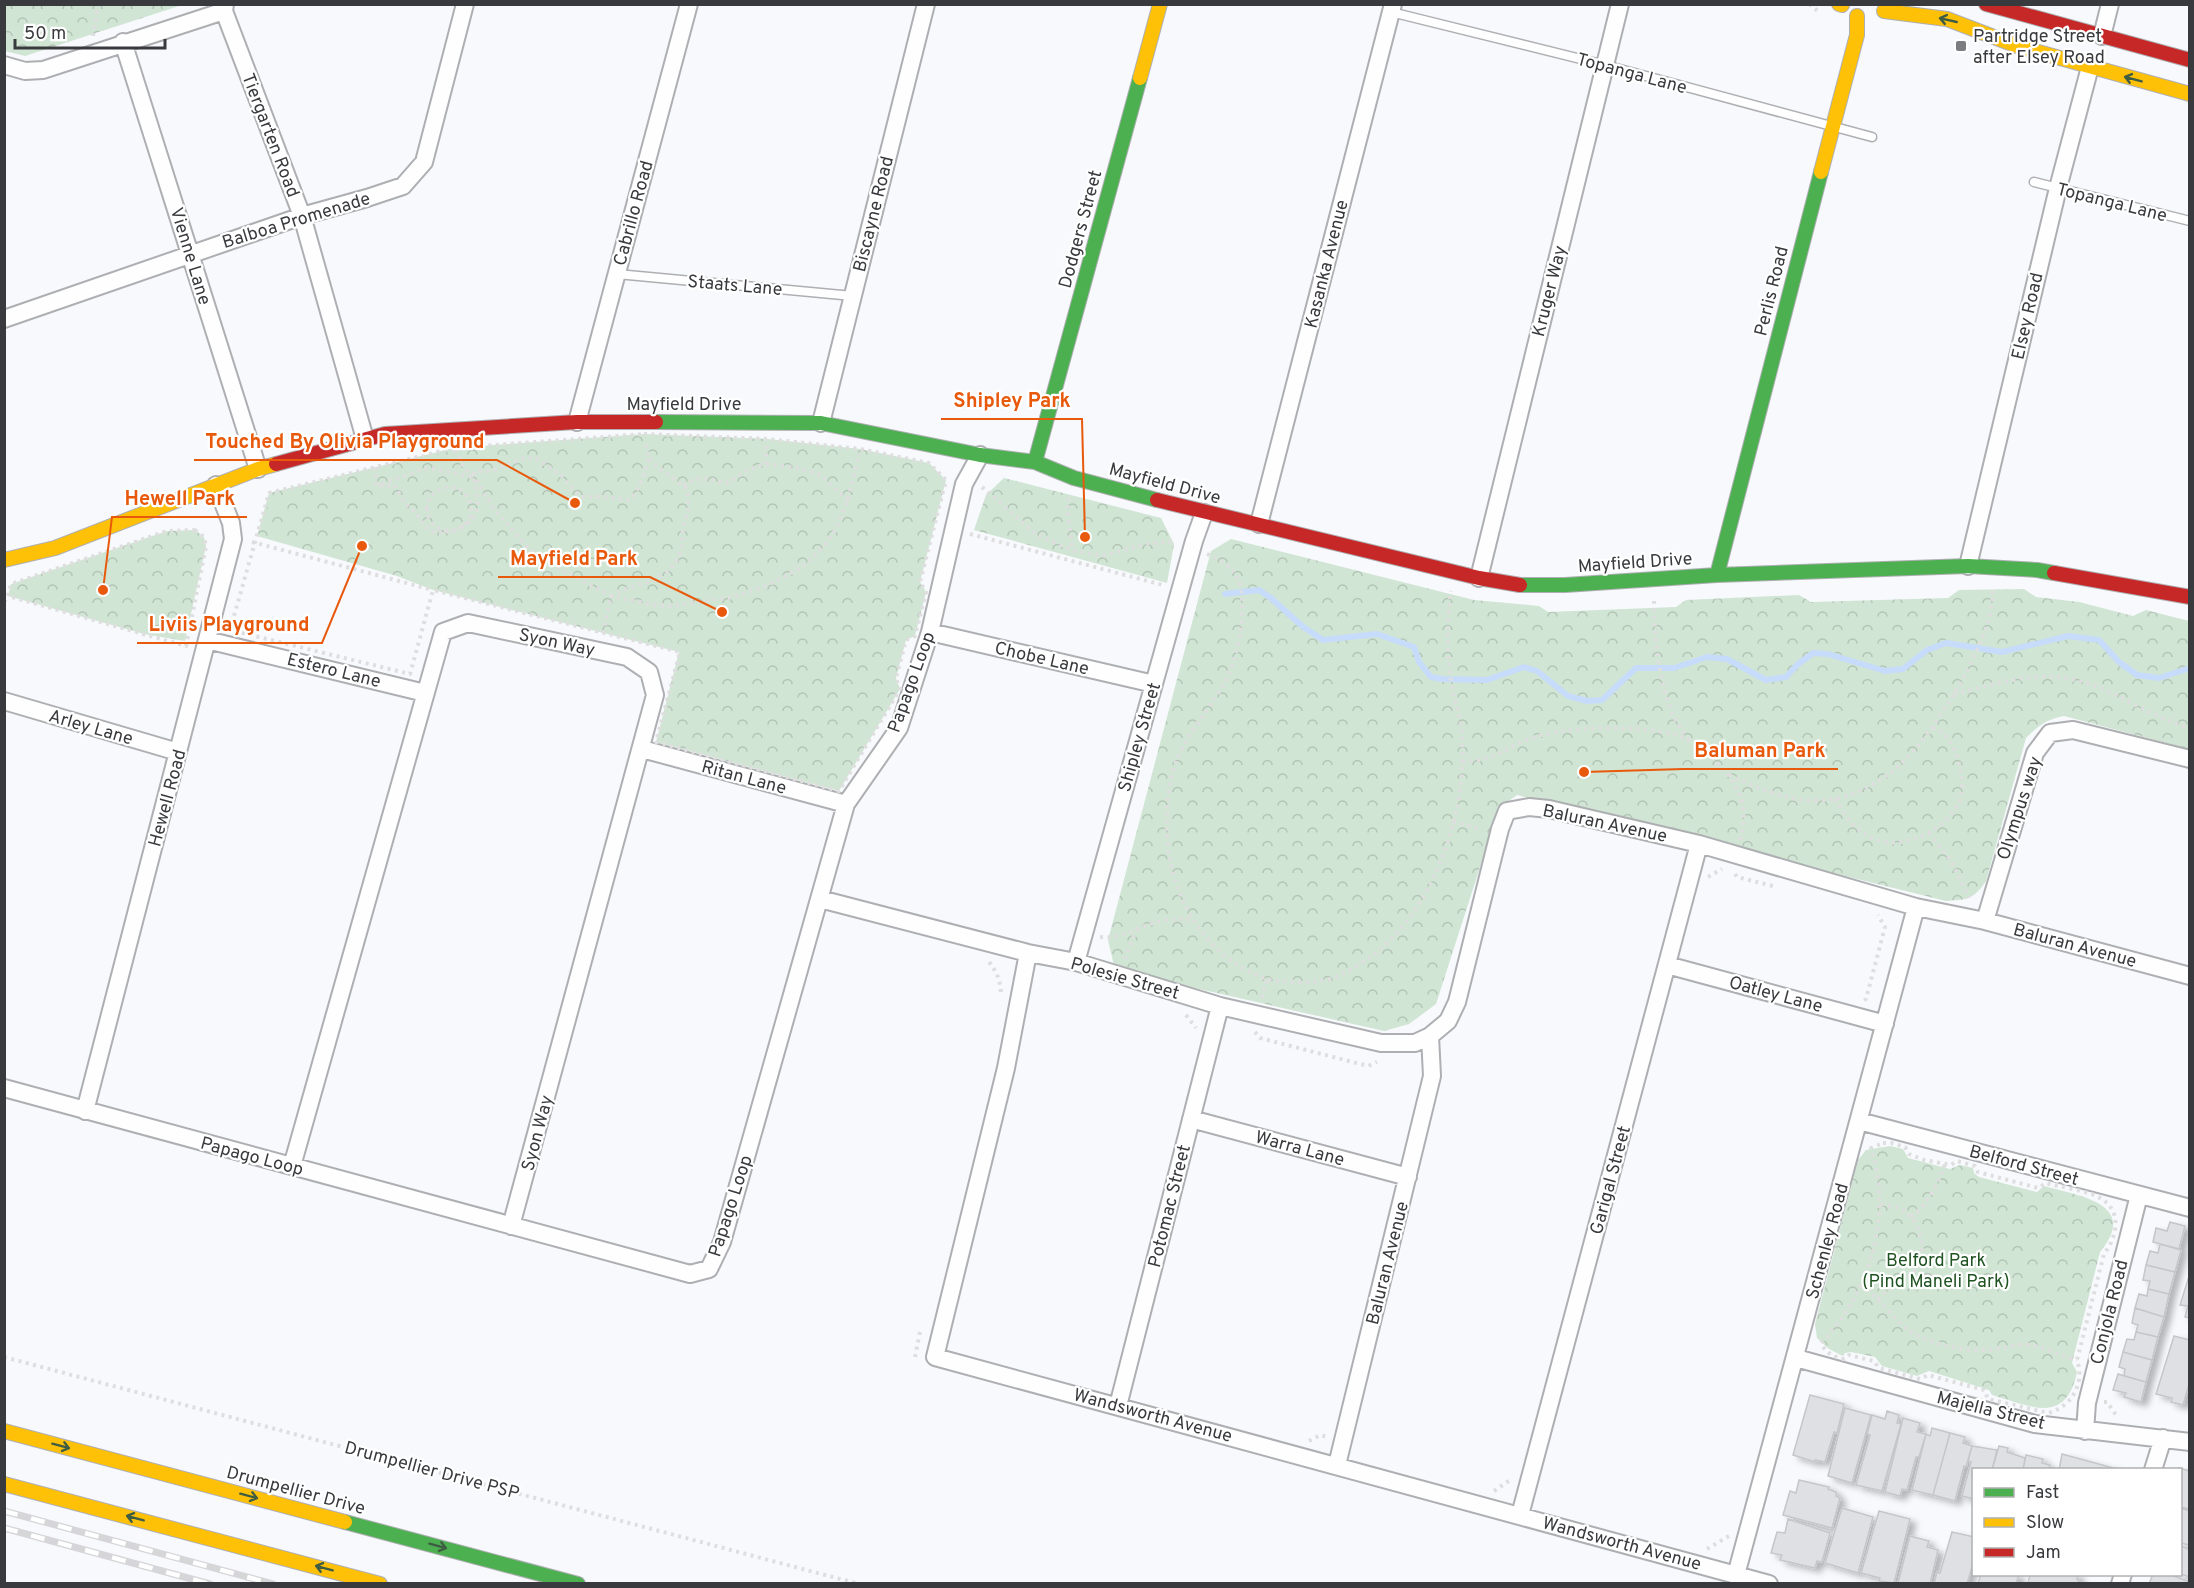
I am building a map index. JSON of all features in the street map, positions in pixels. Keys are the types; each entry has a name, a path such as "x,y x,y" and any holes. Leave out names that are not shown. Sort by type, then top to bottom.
{"street":[{"name":"Balboa Promenade","path":"4,319 302,216 403,186 424,162 465,4"},
{"name":"Cabrillo Road","path":"577,422 689,4"},
{"name":"Biscayne Road","path":"820,423 926,4"},
{"name":"Dodgers Street","path":"1035,462 1160,4"},
{"name":"Kruger Way","path":"1479,578 1620,4"},
{"path":"1986,4 2190,60"},
{"path":"2102,36 2110,4"},
{"path":"1841,5 1857,16 1871,17 1887,8 1947,19 2000,41 2190,94"},
{"name":"Tiergarten Road","path":"224,8 302,216 365,439"},
{"path":"4,66 25,71 43,70 224,8"},
{"name":"Kasanka Avenue","path":"1259,524 1392,8"},
{"name":"Perlis Road","path":"1717,575 1857,35 1857,16"},
{"name":"Vienne Lane","path":"123,42 258,469"},
{"name":"Elsey Road","path":"1968,567 2058,188 2090,67"},
{"name":"Mayfield Drive","path":"4,560 55,548 258,469 385,434 577,422 820,423 980,455 1035,462 1074,478 1204,513 1259,524 1479,578 1521,585 1565,585 1717,575 1968,567 2037,570 2190,597"},
{"name":"Papago Loop","path":"4,1088 690,1274 709,1269 722,1242 846,804 899,728 974,487 980,455"},
{"name":"Hewell Road","path":"85,1110 233,539 231,523 216,485"},
{"name":"Shipley Street","path":"1076,962 1180,590 1204,513"},
{"name":"Syon Way","path":"292,1166 443,632 468,623 627,657 649,672 655,695 511,1226"},
{"name":"Chobe Lane","path":"930,632 1155,684"},
{"name":"Estero Lane","path":"207,640 425,693"},
{"name":"Arley Lane","path":"4,701 178,752"},
{"name":"Olympus way","path":"1985,921 2035,753 2050,733 2073,730 2190,759"},
{"name":"Ritan Lane","path":"642,749 846,804"},
{"name":"Baluran Avenue","path":"1337,1465 1432,1076 1430,1036 1448,1021 1457,1002 1500,829 1507,811 1529,807 1549,809 1700,844 1916,907 1985,921 2190,976"},
{"name":"Garigal Street","path":"1520,1515 1700,844"},
{"name":"Polesie Street","path":"819,899 1028,953 1076,962 1220,1006 1381,1043 1415,1043 1430,1036"},
{"name":"Schenley Road","path":"1729,1573 1796,1358 1916,907"},
{"name":"Wandsworth Avenue","path":"1028,953 1006,1068 935,1356 1769,1584"},
{"name":"Oatley Lane","path":"1667,965 1885,1024"},
{"name":"Potomac Street","path":"1118,1406 1220,1006"},
{"name":"Warra Lane","path":"1191,1119 1408,1177"},
{"name":"Belford Street","path":"1859,1121 2190,1208"},
{"name":"Conjola Road","path":"2085,1431 2087,1403 2139,1195"},
{"name":"Majella Street","path":"1796,1358 2035,1424 2190,1442"},
{"name":"Drumpellier Drive","path":"4,1431 578,1584"},
{"path":"2154,1468 2163,1438"},
{"path":"4,1484 380,1584"}],"lane":[{"name":"Topanga Lane","path":"1392,8 1872,137"},
{"name":"Topanga Lane","path":"2034,182 2190,221"},
{"name":"Staats Lane","path":"616,274 853,296"}],"path":[{"path":"93,39 98,4"},
{"path":"1789,4 1795,4"},
{"path":"376,486 394,485 420,522 435,533 459,529 474,518 478,511 475,471 491,471 525,458 537,458 561,475 575,492 583,497 629,500 635,494 647,467 648,457 644,434"},
{"path":"433,590 410,674 230,630 269,493 454,447 644,434 768,440 860,449 929,463 946,480 984,488 1037,535 1072,550 1102,556 1145,544 1179,540"},
{"path":"765,464 768,440"},
{"path":"454,447 464,468 474,477 494,509 530,550 567,574 611,596 654,605 685,605 734,597 766,586 802,567 824,546 836,529 848,500 860,449"},
{"path":"603,633 611,596 619,591 659,578 673,567 682,542 684,525 690,510 688,494 683,486 648,457"},
{"path":"683,486 698,479 709,478 725,484 748,470 765,464 810,470 848,500"},
{"path":"376,467 376,486"},
{"path":"376,486 424,469 474,477"},
{"path":"1072,550 1068,503 1074,478"},
{"path":"4,602 11,584 167,531 195,530 204,537 254,543 680,652 656,742 839,791 900,689 896,678 906,639 915,636 926,592 920,582 946,480"},
{"path":"974,487 986,482"},
{"path":"454,487 466,495 471,508 470,514 467,521 459,527 441,529 430,520 428,506 430,499 440,489 454,487"},
{"path":"965,533 1180,590"},
{"path":"1176,534 1179,540 1176,552"},
{"path":"8,596 186,646 206,546 204,537"},
{"path":"1203,553 1219,559 1238,578 1241,599 1240,628 1231,668 1224,685 1185,743 1172,774 1168,799 1167,835 1173,873 1192,919 1226,957 1268,979 1311,983 1336,977 1377,952 1404,926 1424,897 1454,822 1461,788 1461,726 1452,690 1446,643 1452,587"},
{"path":"1729,775 1804,801 1835,799 1868,786 1883,777 1899,765 1931,727 1953,695 1976,653 1992,605 1992,583"},
{"path":"1654,601 1654,628 1669,703 1676,721 1691,741 1729,775 1738,789 1745,816 1739,846"},
{"path":"1953,695 2019,678 2033,676 2062,678 2079,681 2107,691 2165,720 2190,728"},
{"path":"1835,799 1855,827 1878,841 1894,843 1929,833 1951,815 1960,800 1961,784 1960,768 1950,741 1942,732 1931,727"},
{"path":"1462,762 1491,758 1534,737 1574,730 1645,730 1679,736 1691,741"},
{"path":"1454,822 1487,831"},
{"path":"1929,833 1950,861 1969,898"},
{"path":"1703,881 1724,868"},
{"path":"1733,869 1737,877 1780,888"},
{"path":"1854,1015 1858,1003 1866,999 1885,927 1877,913"},
{"path":"1084,934 1114,938 1164,920 1192,919"},
{"path":"1124,963 1136,930"},
{"path":"982,956 995,969 1000,981 1002,1002"},
{"path":"1259,1008 1268,979"},
{"path":"1001,989 1020,994"},
{"path":"1182,1010 1198,1031 1213,1035"},
{"path":"1253,1029 1260,1038 1368,1066 1373,1062 1382,1061"},
{"path":"1883,1143 1891,1143 1905,1147 1909,1154 1945,1164 1951,1165 1957,1161 1975,1166 1978,1172 2038,1188 2046,1183 2100,1197 2112,1209 2117,1222 2113,1242 2104,1254 2077,1360 2080,1370 2072,1398 2058,1410 2048,1413 1988,1399 1984,1390 1928,1374 1920,1379 1879,1368 1874,1361 1849,1355 1844,1359 1833,1357 1821,1343 1838,1326 1862,1284 1872,1254 1878,1229 1880,1204 1879,1184 1872,1148 1883,1143"},
{"path":"1911,1217 1927,1202 1945,1164"},
{"path":"1878,1299 1886,1290 1900,1284 1911,1275 1918,1266 1922,1252 1922,1239 1911,1217 1897,1208 1880,1204"},
{"path":"1862,1284 1914,1334 1952,1348 1974,1350 2034,1346 2051,1349 2064,1357 2077,1360"},
{"path":"918,1362 915,1358 915,1351 922,1328"},
{"name":"Drumpellier Drive PSP","path":"4,1357 859,1584"},
{"path":"1325,1437 1328,1430"},
{"path":"1301,1444 1320,1436 1343,1442"},
{"path":"1487,1492 1504,1485 1515,1475 1529,1479"},
{"path":"1703,1552 1732,1534 1729,1573"}],"green space":[{"path":"4,5 182,5 25,56 5,51"},
{"path":"644,434 768,439 860,449 929,463 946,480 920,582 926,592 915,636 906,640 896,678 900,689 839,791 656,742 679,652 433,590 397,576 257,536 269,493 454,448"},
{"path":"1004,478 1161,518 1174,544 1167,583 974,530 986,495"},
{"path":"195,530 204,537 206,546 185,641 144,634 8,596 11,584 167,531"},
{"path":"1231,539 1474,600 1539,606 1548,612 1676,607 1686,600 1799,595 1811,602 1948,598 1959,590 2024,589 2036,597 2079,602 2133,616 2146,610 2189,621 2189,749 2064,716 2043,724 2026,738 1986,881 1974,895 1953,901 1517,795 1499,808 1436,1004 1409,1024 1384,1031 1115,970 1108,940 1211,551"},
{"name":"Belford Park (Pind Maneli Park)","path":"1890,1146 1903,1149 1908,1158 1950,1169 1960,1165 1973,1168 1974,1173 1979,1177 2037,1192 2044,1186 2088,1198 2109,1212 2113,1222 2111,1236 2100,1252 2072,1363 2077,1372 2072,1389 2064,1400 2055,1406 2045,1408 2020,1404 1992,1395 1989,1390 1929,1371 1917,1376 1882,1366 1875,1357 1851,1352 1843,1356 1829,1349 1817,1338 1815,1324 1858,1160 1866,1150"}],"building":[{"path":"2170,1222 2185,1226 2179,1249 2153,1242 2156,1228 2167,1231"},
{"path":"2160,1244 2181,1250 2175,1272 2146,1265 2150,1251 2158,1253"},
{"path":"2146,1265 2175,1272 2169,1294 2148,1289 2150,1281 2143,1280"},
{"path":"2190,1273 2190,1318 2185,1317 2188,1306 2180,1305"},
{"path":"2148,1289 2169,1294 2164,1317 2135,1308 2139,1294 2147,1296"},
{"path":"2135,1308 2164,1317 2158,1337 2136,1332 2138,1325 2132,1323"},
{"path":"2136,1332 2158,1337 2152,1360 2123,1352 2127,1339 2134,1340"},
{"path":"2174,1336 2190,1340 2190,1381 2183,1405 2171,1402 2172,1398 2156,1394"},
{"path":"2123,1352 2152,1360 2146,1382 2124,1376 2125,1369 2119,1367"},
{"path":"2118,1374 2146,1382 2141,1402 2124,1397 2126,1393 2113,1390"},
{"path":"1810,1395 1844,1404 1837,1433 1834,1432 1825,1462 1815,1460 1815,1462 1793,1455"},
{"path":"1845,1408 1871,1415 1852,1483 1828,1476"},
{"path":"1887,1411 1899,1415 1897,1423 1901,1424 1882,1491 1856,1485 1870,1435 1867,1434 1872,1415 1885,1419"},
{"path":"1903,1418 1920,1423 1917,1432 1926,1434 1919,1457 1916,1457 1907,1490 1902,1489 1900,1496 1885,1492"},
{"path":"1932,1428 1950,1433 1933,1495 1912,1490 1926,1434 1930,1436"},
{"path":"1950,1433 1965,1437 1963,1443 1972,1446 1955,1501 1933,1495"},
{"path":"1972,1446 1997,1450 1992,1468 1972,1468 1972,1498 1962,1496 1971,1462 1968,1461"},
{"path":"1999,1446 2008,1448 2007,1452 2025,1458 2023,1468 1993,1468"},
{"path":"2062,1454 2113,1468 2059,1468"},
{"path":"2026,1455 2043,1459 2042,1463 2050,1465 2049,1468 2023,1468"},
{"path":"2182,1469 2190,1471 2190,1509 2182,1507"},
{"path":"1799,1480 1829,1487 1828,1489 1836,1492 1836,1496 1840,1498 1832,1528 1783,1515 1790,1491 1796,1493"},
{"path":"1842,1508 1873,1517 1858,1573 1825,1563"},
{"path":"2182,1509 2190,1511 2190,1545 2182,1543"},
{"path":"1879,1511 1910,1519 1894,1583 1879,1581 1880,1578 1861,1573"},
{"path":"1788,1519 1830,1533 1822,1562 1817,1561 1815,1568 1780,1560 1782,1555 1771,1553 1777,1532 1785,1533"},
{"path":"1952,1532 1972,1537 1972,1567 1967,1584 1934,1584 1937,1572 1940,1573"},
{"path":"1910,1536 1929,1541 1927,1547 1938,1550 1930,1584 1898,1583"},
{"path":"2182,1546 2190,1550 2190,1577 2182,1575"},
{"path":"1980,1576 2018,1576 2016,1584 1978,1584"},
{"path":"2030,1576 2078,1576 2081,1584 2031,1584 2028,1583"},
{"path":"2152,1576 2174,1576 2190,1582 2190,1584 2149,1584"}],"waterway":[{"path":"1225,594 1259,590 1302,626 1323,640 1377,634 1414,647 1419,662 1431,677 1487,680 1524,667 1537,671 1568,696 1587,701 1602,700 1636,668 1674,668 1707,657 1727,659 1766,680 1786,677 1813,653 1828,654 1885,671 1903,669 1927,650 1946,643 2002,652 2068,636 2099,640 2119,662 2137,675 2159,678 2190,668"}],"railway":[{"path":"4,1511 273,1584"},
{"path":"4,1528 210,1584"}],"traffic: fast":[{"path":"1035,462 1140,78"},
{"path":"1717,575 1821,172"},
{"path":"656,422 821,423 980,455 1035,462 1074,478 1157,500"},
{"path":"1520,585 1565,585 1717,575 1968,566 2054,573"},
{"path":"345,1522 578,1584"}],"traffic: slow":[{"path":"1140,78 1160,4"},
{"path":"1884,11 1947,19 2020,47 2190,94"},
{"path":"1821,172 1857,35 1857,16"},
{"path":"4,560 55,548 276,464"},
{"path":"4,1431 345,1522"},
{"path":"4,1484 380,1584"}],"traffic: jam":[{"path":"1986,4 2190,60"},
{"path":"276,464 385,434 577,422 656,422"},
{"path":"1157,500 1479,578 1520,585"},
{"path":"2054,573 2190,597"}],"place":[{"name":"Partridge Street after Elsey Road","path":"1961,46"},
{"name":"Touched By Olivia Playground","path":"575,503"},
{"name":"Shipley Park","path":"1085,537"},
{"name":"Liviis Playground","path":"362,546"},
{"name":"Hewell Park","path":"103,590"},
{"name":"Mayfield Park","path":"722,612"},
{"name":"Baluman Park","path":"1584,772"}]}
